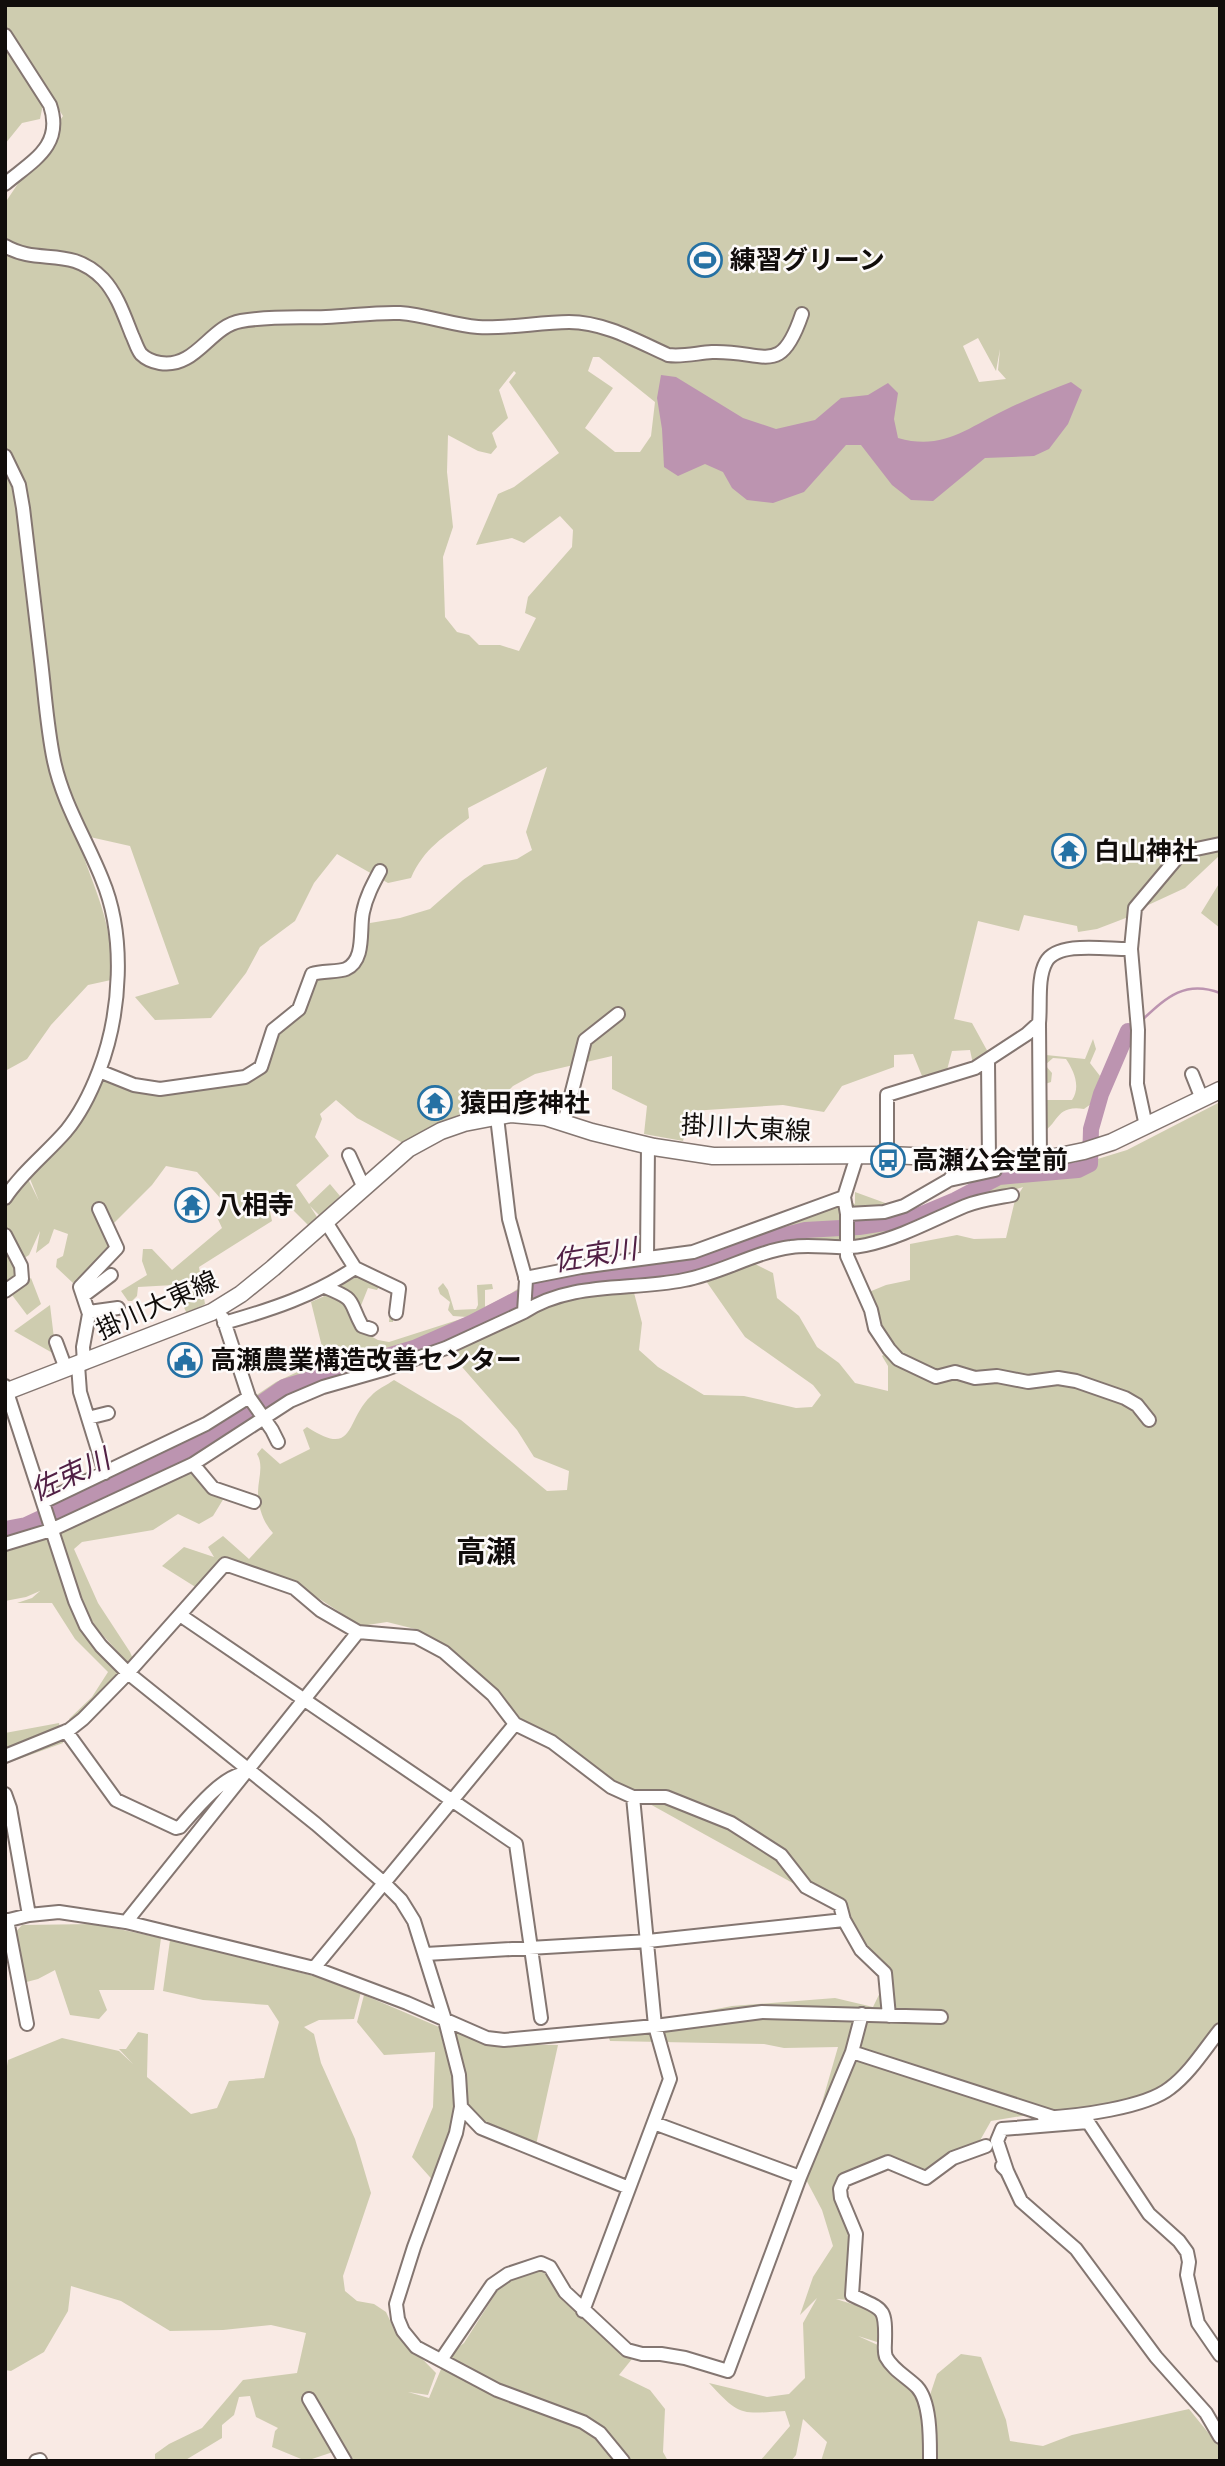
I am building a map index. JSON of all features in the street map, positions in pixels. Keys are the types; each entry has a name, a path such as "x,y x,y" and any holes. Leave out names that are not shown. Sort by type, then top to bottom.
{"main road":[{"name":"掛川大東線","path":"6,1390 222,1316 241,1294 274,1269 408,1149 441,1131 464,1123 512,1114 534,1116 648,1145 713,1156 887,1155 1040,1160 1092,1149 1220,1090"}],"street":[{"path":"5,35 50,105 54,131 44,152 5,184"},
{"path":"5,246 22,254 66,258 93,269 110,286 117,298 140,353 156,363 170,364 187,359 228,324 240,321 285,316 399,313 479,327 570,322 603,327 668,355 679,357 711,352 768,358 780,355 788,347 802,314"},
{"path":"5,456 19,485 23,508 54,763 69,808 103,879 117,938 118,980 99,1071 80,1112 5,1198"},
{"path":"1146,1126 1137,1084 1138,1024 1131,949 1135,908 1182,852 1220,844"},
{"path":"99,1071 134,1085 160,1089 245,1077 256,1071 261,1067 273,1030 299,1009 312,974 346,969 355,960 360,945 362,915 368,894 380,871"},
{"path":"1040,1160 1042,1132 1039,1023 1042,974 1046,961 1052,955 1082,947 1131,949"},
{"path":"564,1123 585,1040 618,1014"},
{"path":"887,1155 887,1095 988,1062 1039,1023"},
{"path":"846,1216 884,1212 904,1206 949,1180 995,1170 988,1062"},
{"path":"1192,1074 1202,1099"},
{"path":"496,1117 509,1219 525,1279 524,1309"},
{"path":"647,1258 648,1145"},
{"path":"349,1155 364,1188"},
{"path":"857,1156 844,1197 847,1256 871,1310 875,1328 898,1359 936,1377 955,1372 975,1378 998,1376 1028,1382 1058,1378 1076,1381 1125,1398 1137,1405 1149,1420"},
{"path":"949,1180 953,1175 956,1156"},
{"path":"5,1544 51,1530 193,1464 290,1401 323,1387 446,1348 540,1302 590,1289 683,1281 711,1274 763,1253 791,1247 865,1246 916,1230 965,1206 1012,1195"},
{"path":"525,1279 693,1252 844,1197"},
{"path":"99,1209 117,1248 80,1287 89,1312 83,1347 76,1366 80,1392 104,1473"},
{"path":"326,1222 355,1268 399,1289 396,1313"},
{"path":"5,1235 27,1264 22,1279 5,1291"},
{"path":"278,1442 249,1396 222,1316 286,1304 326,1287 355,1268"},
{"path":"83,1296 111,1275"},
{"path":"326,1287 348,1296 355,1306 362,1326 371,1329"},
{"path":"89,1312 118,1308"},
{"path":"56,1342 76,1366"},
{"path":"6,1390 70,1590 86,1626 128,1673 384,1883 401,1900 414,1921 426,1954 459,2075 461,2107 456,2133 396,2304 403,2331 416,2347 497,2390 583,2422 600,2433 623,2461"},
{"path":"43,1502 206,1424 249,1396"},
{"path":"88,1418 108,1413"},
{"path":"193,1464 214,1488 254,1502"},
{"path":"5,1756 66,1731 83,1719 128,1673 225,1564 294,1588 320,1610 358,1632 416,1637 443,1652 493,1695 515,1724 552,1742 611,1787 633,1797 666,1797 731,1824 781,1856 806,1887 839,1905 861,1950 885,1973 889,2016"},
{"path":"180,1615 516,1844 541,2018"},
{"path":"125,1922 358,1632"},
{"path":"314,1968 515,1724"},
{"path":"66,1731 116,1800 176,1828 233,1776 246,1771"},
{"path":"5,1794 10,1808 29,1915"},
{"path":"583,2311 670,2079 655,2026 649,1941 633,1797"},
{"path":"27,2024 6,1921 29,1915 60,1912 81,1913 125,1922 314,1968 487,2038 504,2040 655,2026 762,2012 941,2017"},
{"path":"426,1954 649,1941 844,1920"},
{"path":"441,2360 492,2285 508,2274 541,2263 550,2267 565,2292 583,2311 627,2350 685,2358 728,2371 800,2177 852,2052 862,2014"},
{"path":"986,2146 993,2126 1002,2122 1053,2118 1125,2106 1157,2096 1170,2089 1187,2072 1220,2030"},
{"path":"852,2052 1053,2118"},
{"path":"461,2107 481,2128 629,2188"},
{"path":"1220,2355 1198,2323 1187,2275 1187,2252 1149,2214 1088,2122 1002,2129 997,2141 1021,2201 1076,2249 1156,2357 1206,2413 1220,2437"},
{"path":"654,2123 800,2177"},
{"path":"986,2146 1007,2171"},
{"path":"930,2461 930,2433 922,2396 918,2388 894,2368 884,2354 886,2317 881,2310 852,2295 856,2234 840,2189 844,2180 888,2162 926,2178 953,2158 986,2146"},
{"path":"309,2399 345,2461"}],"shaded area":[{"path":"5,5 1220,5 1220,855 1185,888 1131,916 1097,929 1078,932 1077,926 1024,915 1019,931 978,921 954,1019 972,1023 989,1054 973,1064 970,1050 952,1051 947,1070 922,1076 913,1054 894,1055 894,1067 842,1086 824,1112 783,1105 691,1111 683,1141 644,1134 647,1106 612,1089 612,1056 535,1074 513,1086 496,1103 474,1108 403,1143 357,1118 336,1100 320,1114 322,1119 315,1137 329,1156 296,1185 309,1204 330,1184 340,1196 320,1216 310,1206 317,1217 308,1225 281,1198 280,1192 269,1207 272,1221 199,1267 205,1304 187,1314 174,1285 138,1287 137,1296 132,1301 128,1301 121,1291 147,1275 142,1261 143,1249 152,1249 172,1270 222,1228 216,1215 221,1199 197,1172 166,1166 152,1185 111,1226 113,1249 73,1283 56,1267 57,1259 63,1256 68,1234 54,1229 49,1243 36,1253 40,1231 29,1255 18,1262 23,1284 31,1278 41,1304 27,1315 12,1295 5,1299 5,1208 28,1179 39,1201 30,1179 62,1144 102,1079 143,1094 179,1093 248,1083 266,1069 277,1034 315,976 347,975 365,951 370,923 430,909 484,865 517,859 532,850 526,832 547,767 468,808 469,818 428,851 411,878 388,883 337,854 314,883 295,921 260,947 246,973 211,1018 155,1020 135,997 179,984 130,846 90,837 75,829 105,920 111,958 111,980 88,985 51,1025 27,1059 5,1071 5,203 63,116 5,24","holes":["978,338 996,371 1000,349 998,370 1006,379 979,382 963,346","593,357 599,357 655,402 651,436 640,452 615,452 585,428 613,388 588,371","514,371 516,373 509,382 559,453 514,487 498,494 476,545 512,538 524,543 560,516 573,530 572,547 528,597 525,613 536,618 519,651 500,645 479,645 469,635 457,632 445,617 443,557 453,527 447,472 448,435 478,451 491,454 497,447 492,433 508,418 499,390"]},
{"path":"5,45 43,104 40,119 22,123 5,144"},
{"path":"661,375 676,377 743,418 776,429 815,420 841,398 868,395 888,383 898,393 894,419 898,438 928,442 954,436 1021,402 1071,382 1082,390 1068,424 1049,449 1034,456 985,458 933,501 911,500 892,485 861,445 846,445 804,492 773,503 747,500 732,488 723,472 705,464 678,476 664,467 657,398"},
{"path":"1220,882 1220,928 1201,913"},
{"path":"1093,1039 1096,1049 1090,1063 1100,1076 1091,1104 1084,1109 1074,1108 1061,1113 1050,1127 1038,1134 1040,1100 1072,1100 1076,1090 1074,1074 1066,1059 1053,1058 1045,1065 1052,1073 1051,1082 1045,1084 1042,1062 1046,1055 1085,1059"},
{"path":"1220,1102 1220,2029 1157,2096 1140,2107 1052,2111 991,2121 978,2144 924,2177 890,2163 841,2187 854,2220 849,2300 836,2299 877,2312 880,2334 877,2342 858,2336 880,2346 925,2410 937,2374 961,2354 981,2357 1006,2420 1010,2441 1043,2446 1072,2435 1189,2409 1210,2435 1220,2440 1220,2461 821,2461 827,2442 803,2419 796,2455 791,2461 760,2461 790,2426 785,2411 758,2413 741,2410 727,2402 709,2383 767,2397 789,2394 805,2378 803,2323 817,2298 800,2315 813,2277 833,2246 822,2210 802,2172 838,2047 784,2048 764,2044 610,2041 608,2035 655,2021 732,2006 835,1998 873,2007 889,1974 856,1940 844,1904 798,1886 507,1725 496,1699 419,1630 387,1622 361,1626 295,1583 220,1560 197,1588 162,1566 184,1547 214,1557 208,1547 223,1536 249,1559 273,1533 264,1519 259,1503 260,1468 257,1454 262,1448 280,1464 310,1449 303,1430 307,1427 323,1436 342,1438 371,1396 394,1380 461,1420 547,1491 567,1490 569,1471 534,1457 517,1430 449,1352 550,1295 456,1343 334,1384 195,1459 192,1475 210,1491 224,1498 213,1516 199,1524 178,1514 153,1530 82,1542 74,1549 98,1603 130,1652 133,1659 129,1664 99,1631 81,1604 62,1544 49,1544 56,1547 75,1601 127,1671 71,1722 69,1719 92,1697 108,1672 75,1639 52,1603 17,1603 32,1598 40,1591 5,1601 5,1523 38,1516 49,1499 206,1429 276,1382 325,1359 311,1302 329,1294 348,1302 359,1330 378,1340 389,1342 467,1317 453,1316 448,1310 450,1302 440,1294 438,1288 443,1283 454,1310 476,1309 477,1285 492,1284 493,1289 485,1290 485,1307 531,1280 694,1254 845,1200 855,1204 855,1192 899,1208 861,1221 886,1225 916,1219 1009,1173 1091,1161 1127,1150","holes":["1023,1187 1015,1200 1006,1238 974,1239 957,1235 910,1244 910,1280 869,1292 871,1310 889,1349 882,1356 888,1366 888,1391 855,1383 839,1363 817,1347 799,1316 777,1298 773,1273 753,1263 706,1281 745,1337 813,1385 821,1395 812,1407 796,1408 744,1396 704,1395 658,1367 639,1350 642,1323 633,1289 770,1250 865,1246 948,1211"]},
{"path":"359,1275 397,1287 393,1322 389,1322 392,1288 380,1285 377,1290 368,1288 360,1308 335,1289"},
{"path":"50,1305 56,1355 14,1331"},
{"path":"59,1723 63,1743 5,1764 5,1733"},
{"path":"95,1924 161,1938 154,1990 99,1990 107,2010 99,2019 70,2015 55,1970 38,1979 19,1984 13,1935 22,1925"},
{"path":"170,1940 326,1979 361,1992 354,2019 319,2020 304,2027 314,2034 321,2063 355,2139 371,2193 343,2276 345,2291 357,2301 374,2304 386,2312 395,2331 436,2373 428,2395 408,2392 429,2398 446,2357 464,2343 508,2274 540,2268 596,2331 632,2359 619,2375 650,2390 665,2409 663,2452 668,2461 348,2461 345,2448 306,2461 272,2447 278,2428 256,2417 250,2396 239,2397 234,2415 222,2425 222,2438 184,2461 155,2461 155,2454 169,2444 202,2428 243,2380 297,2373 306,2333 271,2325 223,2330 170,2331 121,2301 71,2286 68,2311 44,2352 11,2371 5,2370 5,2078 8,2060 62,2038 119,2051 133,2064 119,2049 126,2049 138,2032 148,2034 147,2077 191,2114 217,2108 229,2081 264,2078 279,2022 268,2005 203,2000 163,1991"},
{"path":"364,1995 439,2027 445,2050 449,2049 453,2023 499,2044 558,2045 536,2145 485,2126 461,2107 437,2185 412,2157 433,2107 435,2052 384,2055 357,2022"}],"waterway":[{"path":"1141,1021 1176,993 1196,988 1220,993"},
{"name":"佐束川","path":"5,1529 26,1525 208,1440 284,1387 414,1348 531,1292 569,1283 705,1264 762,1241 805,1230 859,1227 910,1219 999,1177 1078,1170 1090,1164 1091,1129 1101,1094 1128,1031"}],"place":[{"name":"練習グリーン","path":"705,260"},
{"name":"白山神社","path":"1069,851"},
{"name":"猿田彦神社","path":"435,1103"},
{"name":"高瀬公会堂前","path":"888,1160"},
{"name":"八相寺","path":"192,1205"},
{"name":"高瀬農業構造改善センター","path":"185,1360"}],"district":[{"name":"高瀬","path":"486,1551"}]}
